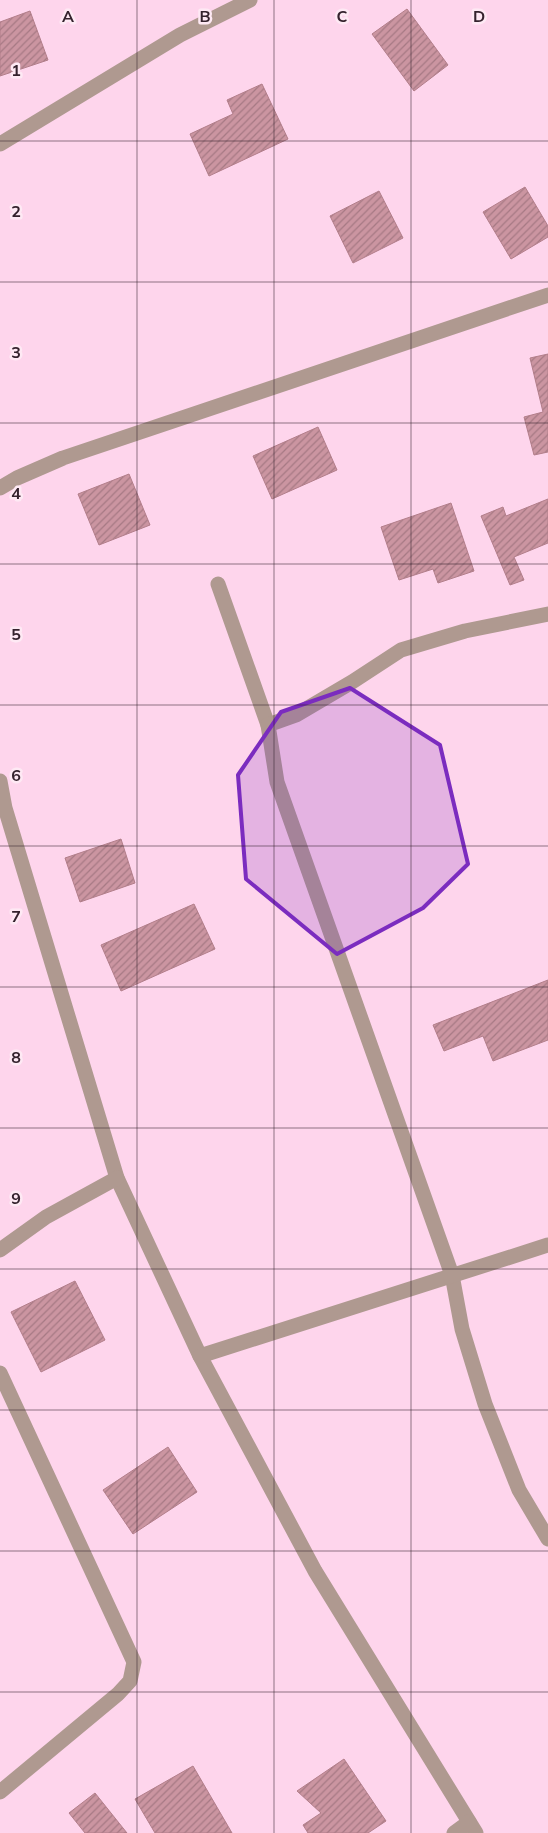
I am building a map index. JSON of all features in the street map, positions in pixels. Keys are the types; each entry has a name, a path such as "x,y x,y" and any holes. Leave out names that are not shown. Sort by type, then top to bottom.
{"street":[{"path":"0,144 180,35 250,0"},
{"path":"0,488 17,478 63,458 548,295"},
{"path":"218,584 268,725 277,782 452,1275 462,1329 485,1404 520,1490 548,1539"},
{"path":"268,725 296,715 401,650 465,631 548,614"},
{"path":"0,781 5,808 117,1178 200,1356 315,1571 473,1827 454,1833"},
{"path":"0,1250 46,1217 117,1178"},
{"path":"200,1356 548,1245"},
{"path":"0,1373 134,1662 130,1680 118,1694 0,1792"}],"highlighted area":[{"path":"350,688 440,745 468,864 423,908 337,954 246,879 238,775 281,712"}],"building":[{"path":"407,9 448,65 414,91 372,34"},
{"path":"30,11 48,60 0,76 0,22"},
{"path":"262,84 288,139 209,176 190,134 233,114 227,100"},
{"path":"525,187 548,226 548,237 511,259 483,212"},
{"path":"379,191 403,238 353,263 330,216"},
{"path":"548,354 548,452 534,455 524,417 543,412 530,358"},
{"path":"318,427 337,470 272,499 253,456"},
{"path":"129,474 150,525 99,545 78,494"},
{"path":"548,499 548,543 514,557 524,580 510,585 481,516 503,507 506,516"},
{"path":"451,503 474,571 438,583 433,569 399,580 381,527"},
{"path":"121,839 135,883 80,902 65,858"},
{"path":"194,904 215,949 121,991 101,945"},
{"path":"548,980 548,1040 493,1061 483,1036 444,1051 433,1025"},
{"path":"75,1281 105,1340 41,1372 11,1312"},
{"path":"168,1447 197,1492 133,1534 103,1490"},
{"path":"344,1759 386,1821 368,1833 308,1833 303,1825 321,1813 297,1791"},
{"path":"193,1766 232,1833 155,1833 135,1799"},
{"path":"95,1793 127,1833 85,1833 69,1813"}]}
